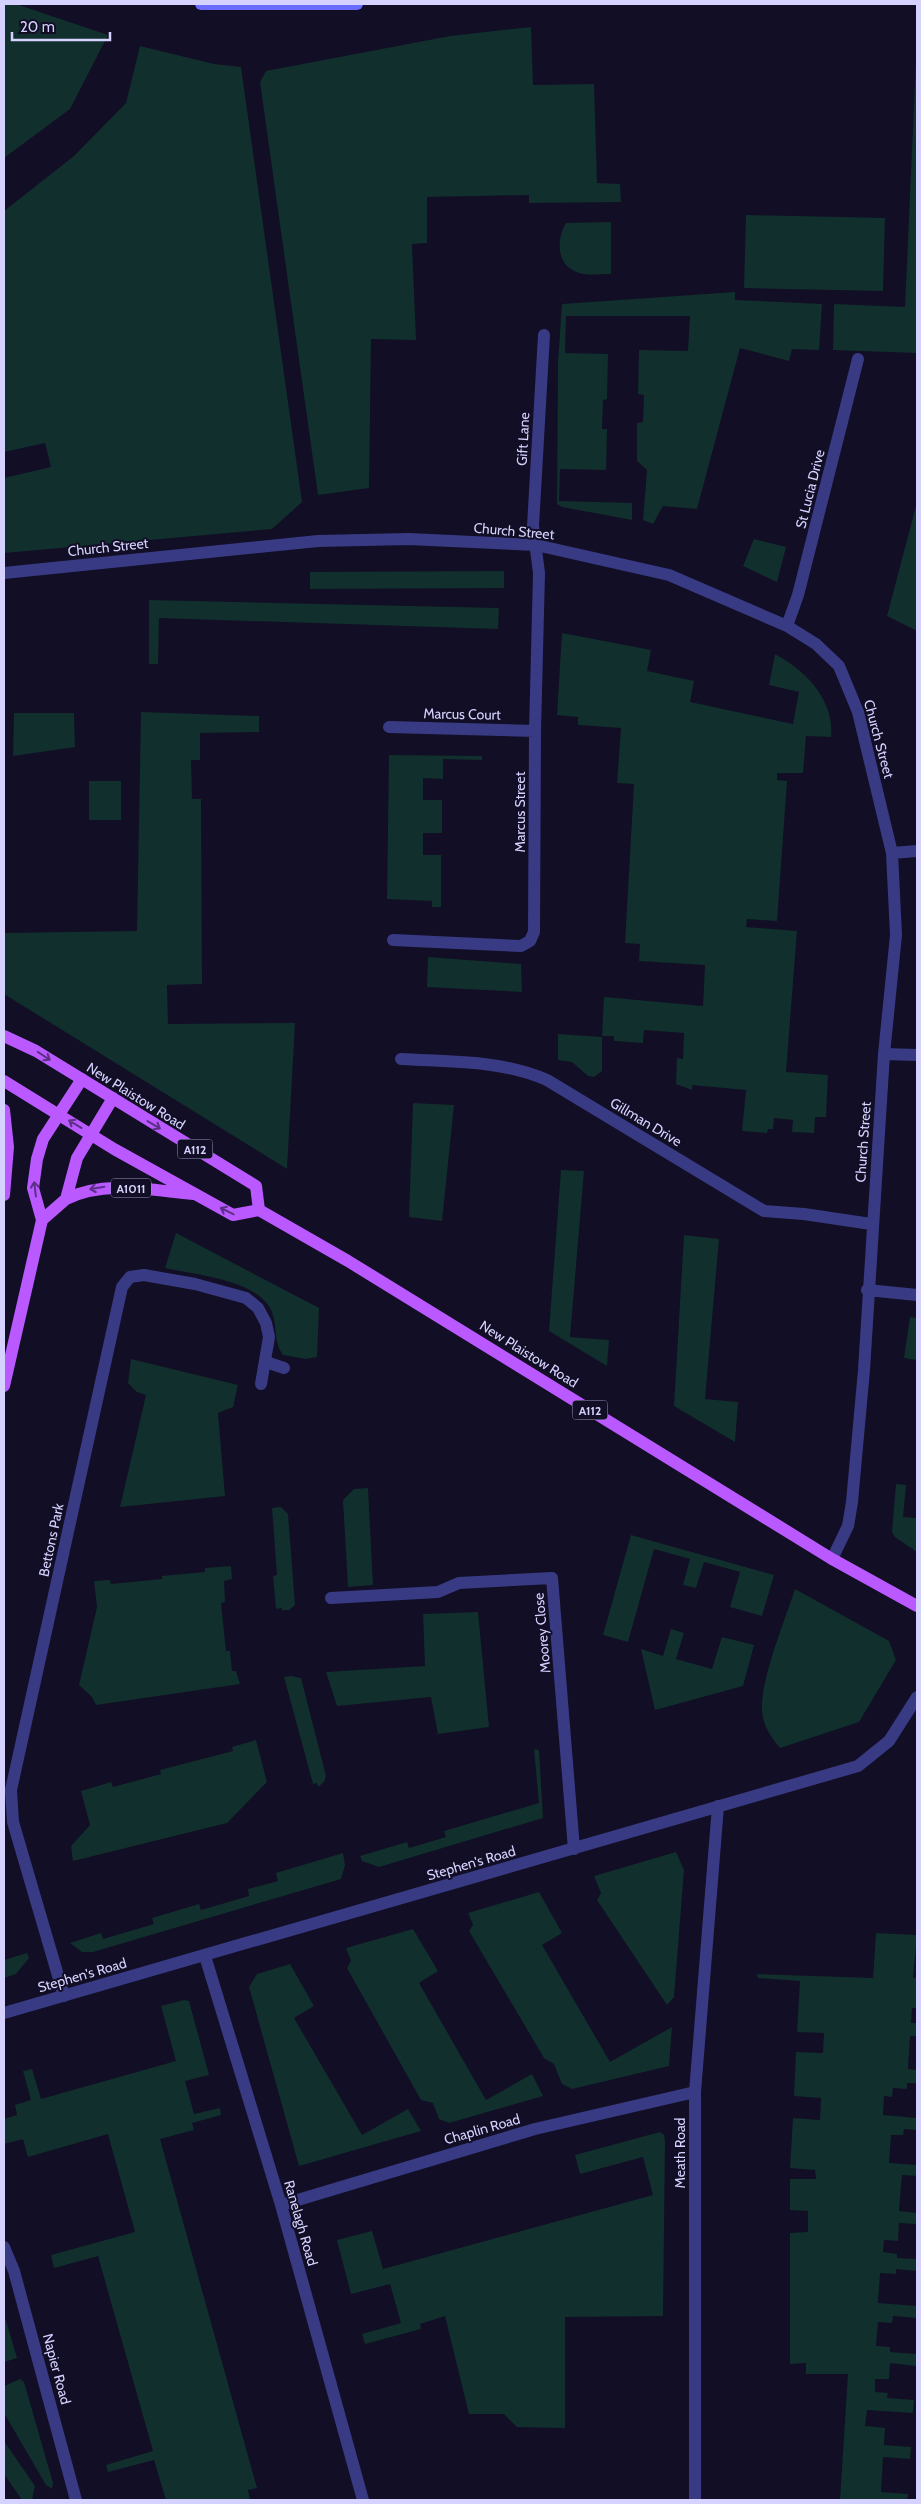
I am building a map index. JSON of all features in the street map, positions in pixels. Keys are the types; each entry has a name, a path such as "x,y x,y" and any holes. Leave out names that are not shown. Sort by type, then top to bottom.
{"main road":[{"path":"201,4 357,4"},
{"name":"New Plaistow Road","path":"4,1036 36,1051 256,1186 259,1210 375,1276 832,1559"},
{"path":"4,1379 42,1220 33,1188 36,1159 43,1139 82,1080"},
{"path":"4,1081 91,1134 233,1215 259,1210"},
{"path":"66,1199 76,1158 113,1098"},
{"path":"4,1110 8,1147 4,1195"},
{"name":"A1011","path":"42,1220 66,1199 83,1191 104,1187 198,1195"},
{"name":"A112","path":"832,1559 917,1606"}],"street":[{"name":"Gift Lane","path":"536,545 533,526 544,335"},
{"name":"St Lucia Drive","path":"788,626 798,595 858,358"},
{"name":"Church Street","path":"4,573 318,541 409,539 536,545 669,575 788,626 816,644 839,666 858,712 892,853 896,934 884,1054 867,1290 864,1370 852,1502 848,1526 832,1559"},
{"name":"Marcus Street","path":"393,940 521,946 530,940 534,932 535,731 539,573 536,545"},
{"name":"Marcus Court","path":"389,727 535,731"},
{"path":"892,853 917,852"},
{"path":"884,1054 917,1055"},
{"name":"Gillman Drive","path":"401,1059 507,1066 526,1071 548,1080 764,1211 804,1214 872,1224"},
{"name":"Bettons Park","path":"64,1996 12,1822 11,1790 122,1287 130,1277 144,1275 195,1284 246,1298 258,1308 266,1323 269,1337 261,1384"},
{"path":"867,1290 917,1295"},
{"path":"266,1362 284,1368"},
{"name":"Moorey Close","path":"331,1598 438,1592 459,1583 552,1578 574,1849"},
{"name":"Stephen's Road","path":"4,2013 858,1766 889,1741 913,1717 917,1697"},
{"name":"Meath Road","path":"695,2500 695,2092 718,1806"},
{"name":"Ranelagh Road","path":"205,1956 281,2205 363,2500"},
{"name":"Chaplin Road","path":"281,2205 535,2129 695,2092"},
{"name":"Napier Road","path":"4,2248 14,2270 76,2500"}],"green space":[{"path":"4,4 16,4 108,35 70,109 4,158"},
{"path":"531,27 533,85 594,84 597,183 620,184 621,202 529,203 529,195 427,197 427,243 412,244 416,340 371,339 369,488 318,495 260,82 266,71 450,36"},
{"path":"917,38 917,353 833,350 834,304 905,307"},
{"path":"140,46 214,64 241,67 302,502 272,529 4,553 4,478 51,467 45,443 4,452 4,211 74,156 126,103"},
{"path":"746,215 885,218 883,291 744,288"},
{"path":"611,222 611,274 591,275 571,270 562,259 560,252 561,237 566,223"},
{"path":"735,292 735,300 822,304 819,350 792,349 789,361 740,348 697,509 663,506 653,524 643,520 647,470 637,461 637,423 643,422 644,395 638,394 639,350 688,351 690,316 566,316 565,353 608,354 607,399 603,400 602,429 607,429 606,470 560,469 559,501 632,503 632,520 562,507 557,504 558,362 562,304"},
{"path":"917,502 917,631 887,616"},
{"path":"754,539 786,547 777,582 743,566"},
{"path":"504,571 504,588 310,589 310,572"},
{"path":"149,600 499,608 498,629 159,618 158,664 149,664"},
{"path":"562,633 651,650 647,671 694,681 690,702 793,724 799,692 769,685 775,654 807,678 823,699 831,723 831,737 806,736 803,773 777,773 777,780 787,781 777,921 747,919 746,927 797,931 786,1072 828,1075 826,1117 815,1117 814,1133 792,1132 793,1120 774,1118 773,1129 768,1129 767,1133 742,1131 746,1090 692,1085 692,1090 676,1084 677,1058 683,1059 684,1033 644,1030 643,1043 614,1041 614,1036 602,1036 604,997 703,1006 705,965 639,961 640,944 625,943 634,784 617,783 621,728 578,725 578,717 557,715"},
{"path":"141,712 259,716 259,732 200,733 200,760 191,760 192,799 201,799 202,984 167,985 168,1024 295,1023 287,1169 4,994 4,933 137,931"},
{"path":"14,713 74,713 75,747 13,756"},
{"path":"389,755 482,756 482,760 443,759 443,779 423,778 423,800 442,800 442,833 423,833 423,855 441,855 441,907 432,907 432,901 387,899"},
{"path":"89,781 121,781 121,820 89,820"},
{"path":"428,957 521,964 522,992 427,987"},
{"path":"558,1034 602,1037 602,1071 594,1077 588,1076 572,1062 558,1060"},
{"path":"413,1103 454,1105 442,1221 409,1217"},
{"path":"561,1170 584,1171 570,1337 609,1340 607,1366 549,1331"},
{"path":"176,1233 319,1308 317,1357 306,1359 283,1355 277,1341 273,1315 267,1303 256,1294 227,1281 165,1268"},
{"path":"684,1235 719,1239 705,1399 738,1402 735,1442 674,1406"},
{"path":"910,1317 917,1318 917,1360 904,1358"},
{"path":"131,1359 238,1385 233,1407 218,1413 225,1496 120,1507 146,1395 137,1392 128,1383"},
{"path":"896,1484 906,1485 903,1517 917,1518 917,1552 895,1537 892,1532"},
{"path":"368,1488 373,1585 348,1587 343,1500 354,1489"},
{"path":"281,1507 288,1514 295,1605 289,1610 276,1609 273,1576 277,1575 272,1508"},
{"path":"631,1535 774,1575 762,1616 730,1607 740,1572 704,1562 696,1588 683,1585 690,1559 654,1549 628,1642 603,1635"},
{"path":"231,1566 232,1579 224,1581 225,1602 221,1603 226,1651 230,1651 232,1671 236,1671 240,1684 96,1705 92,1697 79,1685 97,1607 94,1581 110,1580 111,1584 162,1579 162,1576 205,1572 205,1568"},
{"path":"795,1589 889,1641 896,1660 859,1722 780,1748 764,1722 762,1698 769,1667"},
{"path":"478,1612 489,1727 438,1734 431,1697 337,1706 326,1672 425,1666 423,1614"},
{"path":"671,1629 684,1633 676,1659 712,1669 722,1637 754,1645 743,1686 655,1710 641,1649 663,1656"},
{"path":"284,1677 301,1678 326,1776 324,1782 318,1787 317,1783 313,1784"},
{"path":"256,1740 267,1782 227,1823 73,1861 71,1846 90,1825 81,1791 111,1782 113,1787 161,1774 160,1770 233,1751 232,1747"},
{"path":"534,1749 539,1750 543,1818 379,1867 362,1861 360,1856 407,1842 409,1848 446,1837 444,1831 539,1803"},
{"path":"676,1852 684,1870 674,1997 667,2005 597,1900 601,1893 594,1876"},
{"path":"343,1853 345,1865 341,1879 93,1952 82,1952 70,1943 101,1933 103,1939 154,1924 152,1918 199,1904 201,1910 249,1896 248,1889 278,1881 276,1873"},
{"path":"539,1892 562,1933 542,1945 610,2062 672,2027 669,2066 572,2089 562,2084 554,2064 544,2058 469,1931 473,1925 468,1913"},
{"path":"413,1929 438,1971 419,1983 486,2100 532,2074 543,2096 449,2123 439,2119 433,2103 421,2100 347,1968 351,1961 346,1948"},
{"path":"876,1933 917,1935 913,1978 917,1978 917,2008 912,2008 911,2023 917,2023 917,2036 910,2036 908,2069 917,2070 917,2083 907,2083 907,2089 893,2088 892,2097 884,2096 883,2115 917,2118 917,2130 904,2129 903,2135 891,2135 889,2163 917,2165 917,2176 902,2175 899,2211 917,2213 917,2224 899,2223 898,2241 884,2240 883,2252 897,2254 897,2258 917,2259 917,2271 896,2269 896,2274 880,2273 878,2303 917,2306 917,2318 893,2316 892,2323 878,2322 876,2346 890,2347 890,2352 917,2354 916,2366 890,2363 889,2379 875,2379 875,2392 888,2393 887,2398 914,2400 913,2413 867,2410 865,2426 885,2428 884,2445 911,2447 910,2459 883,2457 881,2492 908,2494 907,2500 840,2500 848,2374 806,2374 806,2363 790,2364 790,2233 808,2232 808,2211 790,2210 790,2179 816,2179 815,2170 790,2168 793,2118 820,2120 821,2098 794,2096 796,2052 823,2053 824,2033 797,2032 800,1981 758,1978 757,1974 873,1978"},
{"path":"27,1953 29,1958 16,1974 4,1978 4,1960"},
{"path":"290,1964 314,2006 294,2018 362,2135 408,2109 421,2131 299,2166 249,1987 257,1974"},
{"path":"184,2000 189,2001 209,2075 185,2081 194,2114 220,2108 221,2115 192,2123 194,2130 160,2139 257,2488 248,2490 250,2500 166,2500 154,2460 108,2472 106,2465 153,2451 98,2256 54,2268 51,2255 135,2232 108,2134 28,2157 23,2139 4,2144 4,2119 17,2115 15,2105 31,2100 23,2071 32,2069 41,2099 176,2061 161,2006"},
{"path":"660,2132 664,2135 665,2141 663,2316 565,2317 565,2428 517,2427 504,2414 469,2414 445,2316 420,2324 421,2329 365,2344 362,2334 401,2323 390,2284 351,2294 337,2240 372,2231 383,2269 653,2195 643,2157 580,2174 575,2155"},
{"path":"4,2314 17,2358 4,2362"},
{"path":"20,2379 24,2382 53,2483 52,2489 46,2485 4,2413 4,2386"},
{"path":"4,2441 35,2486 32,2500 22,2500 4,2474"}]}
